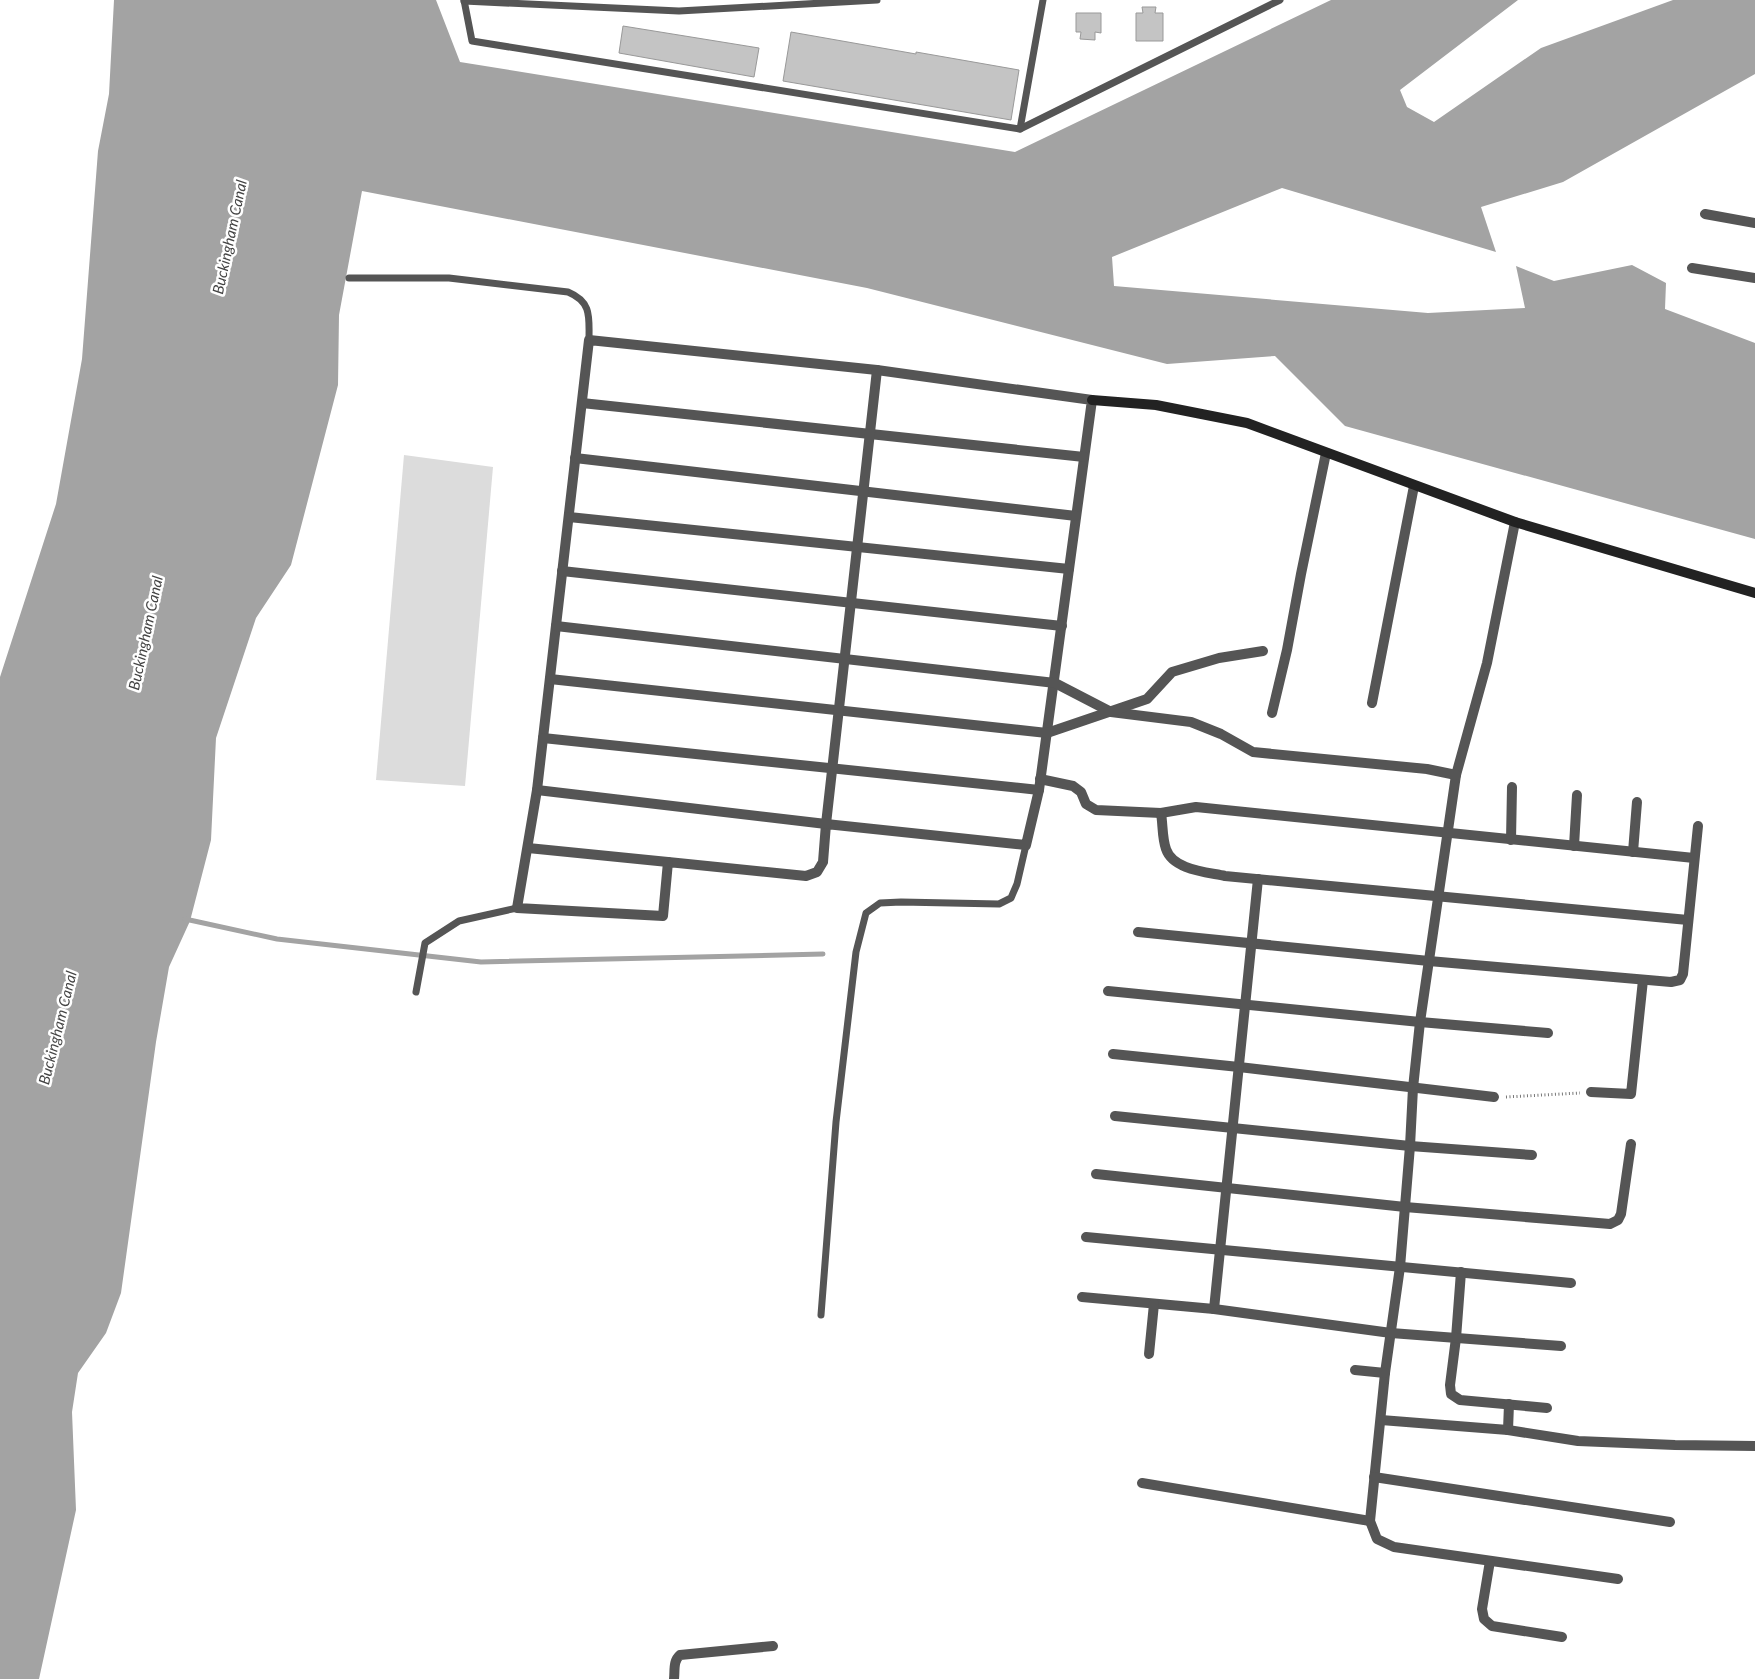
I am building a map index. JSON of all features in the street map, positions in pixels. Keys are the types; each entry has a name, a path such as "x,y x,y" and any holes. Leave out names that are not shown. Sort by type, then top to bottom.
{"street":[{"path":"1705,214 1755,223"},
{"path":"1692,268 1755,278"},
{"path":"668,862 662,916 516,908 537,790 589,340 877,370 1092,400 1156,405 1247,424 1515,522 1755,593"},
{"path":"528,848 806,876 816,872 823,862 877,370"},
{"path":"537,790 1026,845 1039,790 1055,683 1092,400"},
{"path":"582,403 1084,457"},
{"path":"1272,713 1287,650 1326,454"},
{"path":"575,458 1076,516"},
{"path":"1372,703 1414,486"},
{"path":"569,517 1069,569"},
{"path":"1515,522 1487,663 1456,775 1447,834 1420,1022 1413,1088 1400,1267 1385,1373 1370,1521 1377,1539 1394,1547 1618,1579"},
{"path":"562,571 1062,626"},
{"path":"556,626 1055,683 1111,712 1191,722 1220,734 1253,752 1427,769 1456,775"},
{"path":"550,679 1047,733 1147,699 1172,672 1219,658 1262,651"},
{"path":"543,738 1039,790"},
{"path":"1040,779 1073,786 1081,792 1086,804 1096,810 1161,814 1196,807 1694,858"},
{"path":"1511,840 1512,787"},
{"path":"1574,846 1577,795"},
{"path":"1633,852 1637,802"},
{"path":"1161,814 1166,850 1177,863 1225,876 1688,920"},
{"path":"1138,932 1429,961 1671,982 1680,980 1683,974 1698,826"},
{"path":"1214,1309 1258,879"},
{"path":"1591,1092 1631,1094 1643,980"},
{"path":"1108,990 1420,1022 1548,1033"},
{"path":"1113,1054 1494,1097"},
{"path":"1115,1116 1410,1146 1532,1155"},
{"path":"1096,1174 1405,1207 1610,1224 1618,1220 1621,1214 1632,1144"},
{"path":"1086,1237 1571,1283"},
{"path":"1461,1272 1450,1385 1451,1394 1460,1400 1547,1408"},
{"path":"1082,1298 1214,1309 1391,1333 1561,1346"},
{"path":"1149,1354 1154,1304"},
{"path":"1355,1370 1385,1373"},
{"path":"1508,1430 1509,1404"},
{"path":"1381,1420 1508,1430 1578,1441 1755,1446"},
{"path":"1374,1477 1670,1522"},
{"path":"1142,1483 1370,1521"},
{"path":"1490,1561 1482,1609 1484,1620 1492,1626 1562,1637"},
{"path":"674,1679 676,1658 680,1655 773,1646"}],"lane":[{"path":"877,0 742,4 679,11 464,1 472,41 1020,130 1280,0"},
{"path":"1020,130 1043,0"},
{"path":"349,278 449,278 568,292 579,296 585,304 588,314 589,340"},
{"path":"821,1314 837,1112 856,952 866,913 880,903 999,904 1010,898 1017,884 1026,845"},
{"path":"416,992 424,943 460,921 516,908"}],"path":[{"path":"1494,1097 1591,1092"}],"shaded area":[{"path":"404,455 493,467 465,786 376,780"}],"water":[{"name":"Buckingham Canal","path":"114,0 436,0 460,62 1015,152 1331,0 1518,0 1400,90 1407,107 1434,122 1541,48 1673,0 1755,0 1755,74 1563,182 1481,207 1496,252 1282,188 1112,257 1114,286 1428,313 1525,308 1516,266 1554,281 1632,265 1666,283 1665,309 1755,343 1755,539 1345,426 1275,356 1167,364 867,288 362,191 339,315 338,385 291,565 256,618 216,738 211,840 190,921 169,967 156,1042 121,1293 106,1333 78,1373 72,1412 76,1510 39,1679 0,1679 0,677 56,504 82,359 98,151 109,94"}],"building":[{"path":"1142,7 1156,7 1155,13 1163,13 1163,41 1136,41 1136,13 1143,13"},
{"path":"1076,13 1101,13 1101,33 1095,32 1095,40 1080,39 1081,32 1076,32"},
{"path":"623,26 759,48 754,77 619,53"},
{"path":"791,32 1019,70 1011,120 783,81"}],"waterway":[{"path":"185,919 277,939 481,962 823,954"}]}
